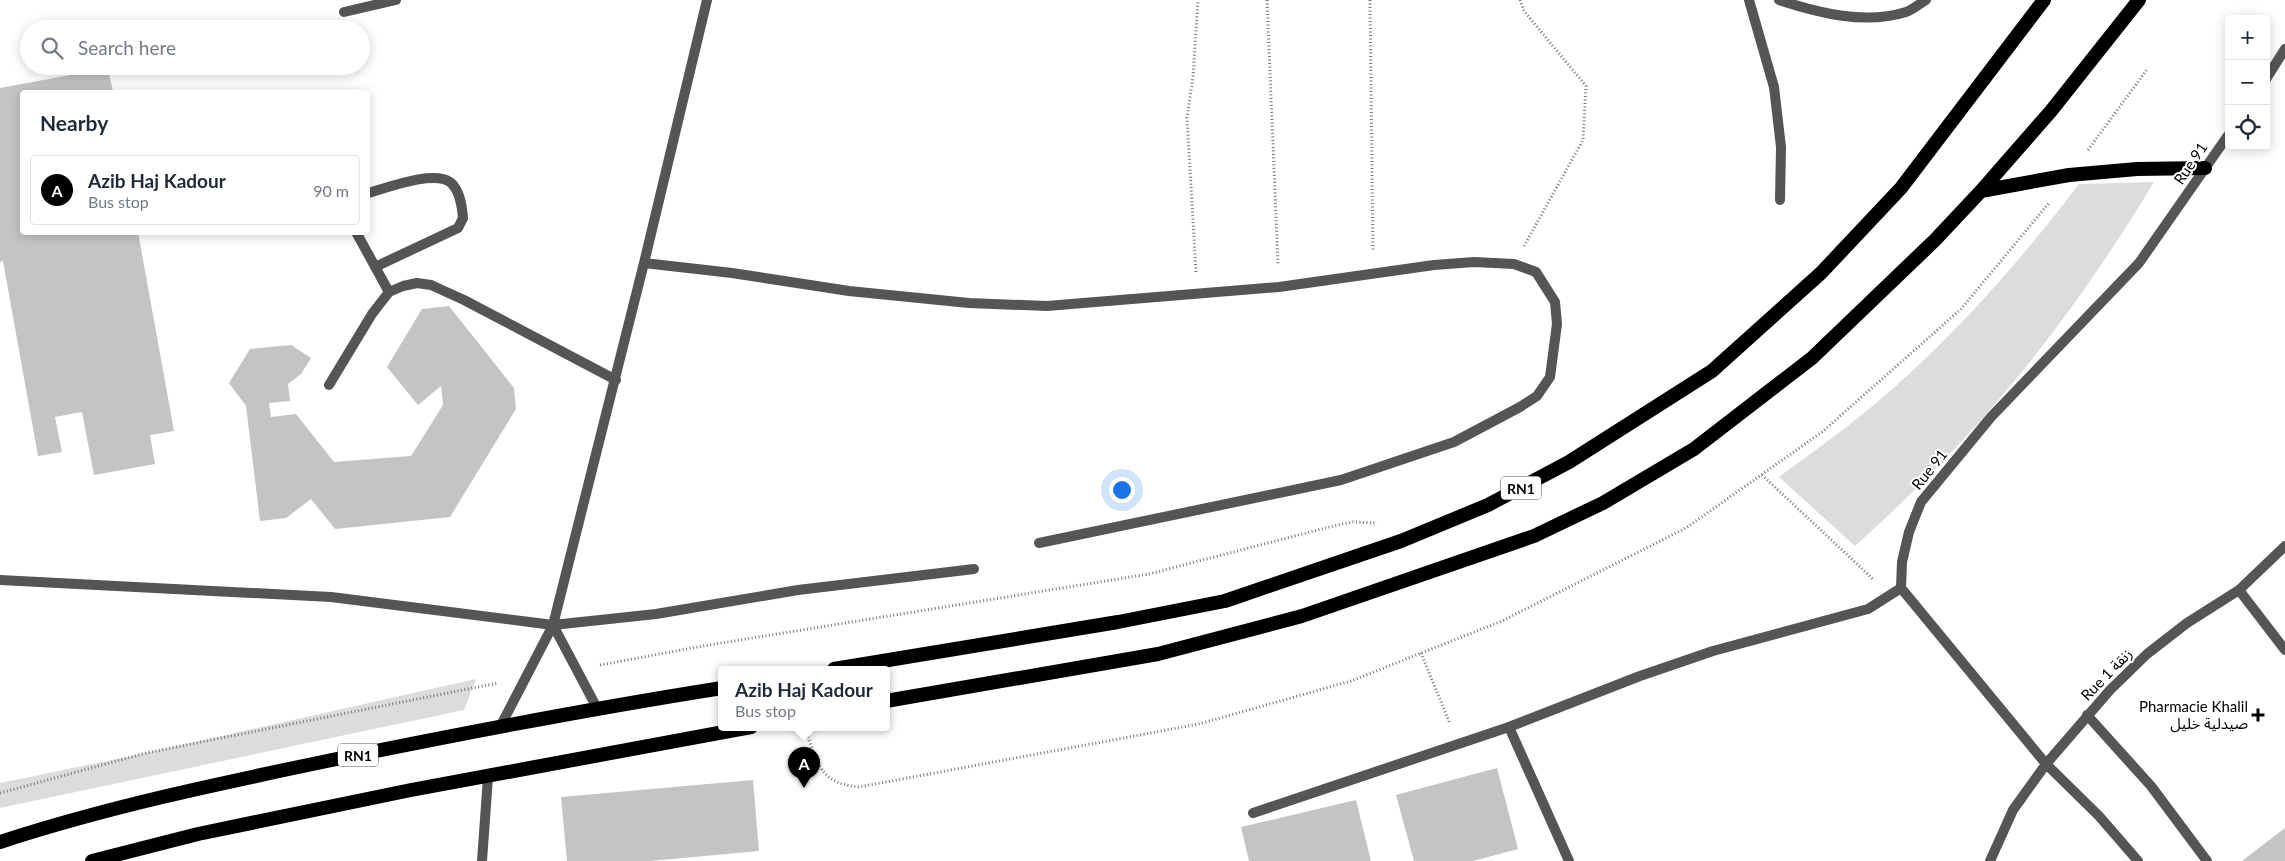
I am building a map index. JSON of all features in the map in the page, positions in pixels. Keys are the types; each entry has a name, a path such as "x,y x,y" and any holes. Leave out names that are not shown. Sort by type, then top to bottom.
{"highway":[{"name":"RN1","path":"852,666 1118,622 1226,601 1401,541 1488,505 1569,462 1712,371 1821,273 1901,188 2044,0"},
{"path":"890,700 1149,656 1302,616 1458,564 1543,532 1603,503 1694,449 1812,358 1935,240 1981,191 2051,111 2139,0"},
{"path":"1981,191 2069,175 2137,169 2205,168"},
{"name":"RN1","path":"0,842 133,803 364,753 597,708 718,689"},
{"path":"92,861 198,834 411,790 728,731"}],"street":[{"path":"344,12 396,0"},
{"path":"500,727 552,625 616,380 707,0"},
{"path":"1749,0 1774,87 1781,147 1780,200"},
{"path":"1779,0 1811,11 1867,19 1906,12 1926,0"},
{"path":"2270,73 2285,49"},
{"name":"Rue 91","path":"1901,588 1902,562 1909,532 1921,502 1991,417 2139,263 2225,140"},
{"path":"370,192 417,180 438,178 450,182 457,191 463,218 458,228 374,267"},
{"path":"358,235 389,292"},
{"path":"644,263 732,273 849,291 969,303 1047,306 1279,287 1434,265 1474,262 1514,264 1536,272 1555,302 1557,324 1550,377 1537,396 1454,442 1341,480 1039,543"},
{"path":"329,385 372,314 389,292 417,283 431,285 464,300 616,380"},
{"name":"Rue 1 زنقة","path":"1990,861 2013,810 2046,764 2087,715 2147,654 2187,623 2239,590 2285,546"},
{"path":"0,580 331,597 552,625 656,614 798,590 974,569"},
{"path":"1253,812 1508,727 1640,676 1713,651 1868,608 1901,588 2046,764 2099,816 2138,861"},
{"path":"2239,590 2285,650"},
{"path":"552,625 597,708"},
{"path":"2087,715 2151,786 2207,861"},
{"path":"1508,727 1568,861"},
{"path":"482,861 488,777"}],"path":[{"path":"1198,0 1194,77 1187,118 1198,293"},
{"path":"1268,0 1279,287"},
{"path":"1370,0 1373,275"},
{"path":"1514,264 1583,140 1586,86 1524,11 1520,0"},
{"path":"1762,475 1890,595"},
{"path":"576,669 709,645 1149,574 1353,522 1383,524 1401,541"},
{"path":"1421,653 1458,744"},
{"path":"0,793 146,753 525,677"}],"shaded area":[{"path":"2154,182 2089,283 2019,376 1942,463 1855,546 1779,477 1863,414 1931,353 2008,272 2079,184"},
{"path":"476,679 464,710 0,808 0,783 146,753"}],"building":[{"path":"70,75 109,75 113,90 20,90 20,235 139,235 174,431 150,435 155,464 94,475 82,412 55,417 62,452 38,456 3,261 0,262 0,88"},
{"path":"449,306 514,388 516,409 450,517 335,529 311,499 286,518 260,521 246,406 229,383 250,349 291,345 311,358 301,374 288,384 290,401 269,403 271,417 296,414 334,462 411,456 443,405 441,386 418,405 387,367 422,309"},
{"path":"1497,768 1518,849 1473,861 1414,861 1396,795"},
{"path":"753,780 759,851 650,861 567,861 561,797"},
{"path":"1356,800 1371,861 1249,861 1241,827"},
{"path":"2285,828 2285,861 2242,861"}],"place":[{"name":"Pharmacie Khalil صيدلية خليل","path":"2258,715"},
{"name":"Azib Haj Kadour","path":"804,788"}]}
